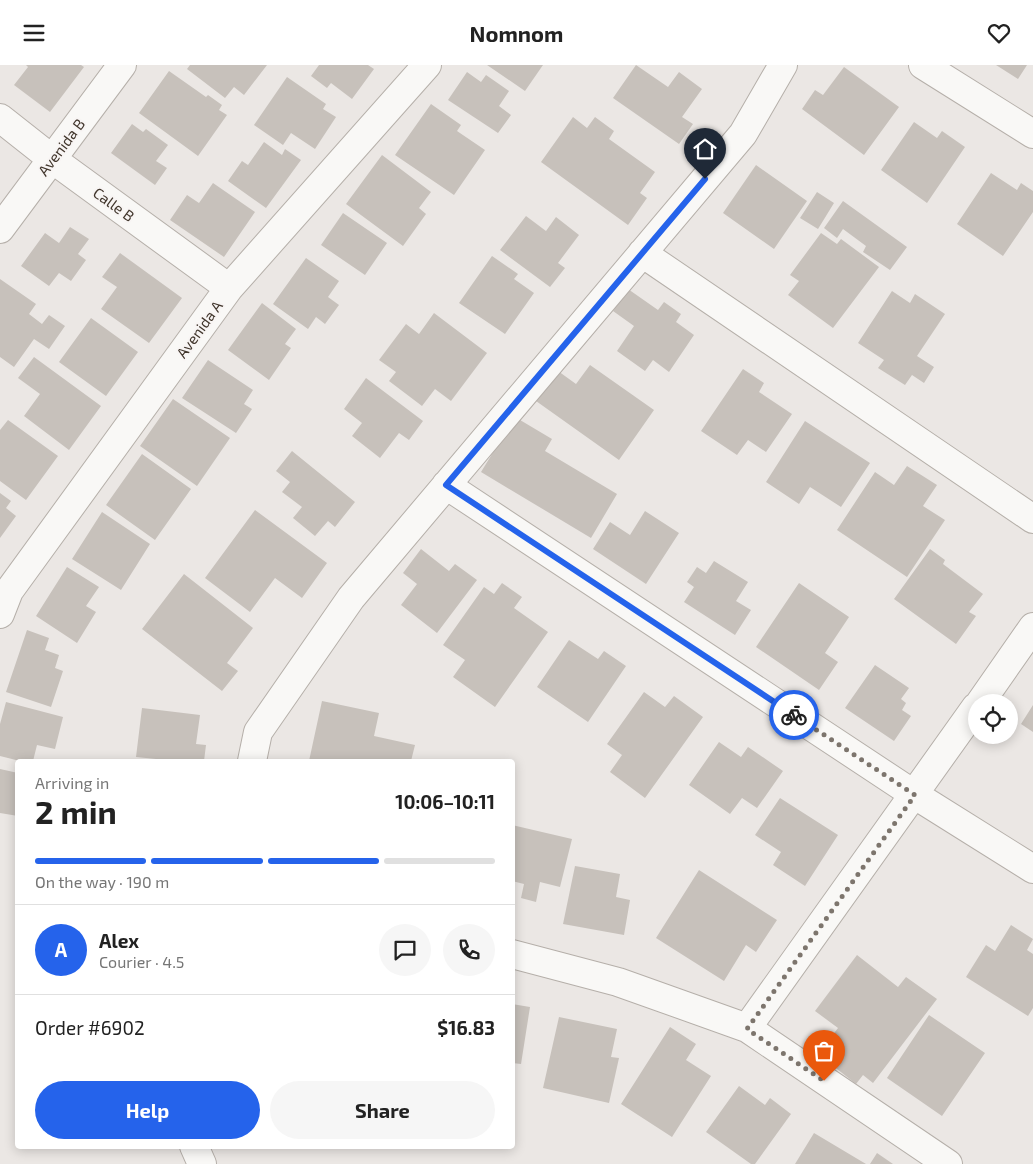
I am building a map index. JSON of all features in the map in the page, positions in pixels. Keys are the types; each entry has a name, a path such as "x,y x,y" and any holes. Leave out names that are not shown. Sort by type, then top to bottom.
{"street":[{"name":"Avenida B","path":"0,229 122,65"},
{"name":"Avenida A","path":"0,614 9,591 229,288 427,65"},
{"path":"252,759 258,732 351,598 743,134 784,65"},
{"path":"923,65 1033,134"},
{"name":"Calle B","path":"0,118 52,159 229,288"},
{"path":"642,253 1033,519"},
{"path":"446,485 915,795 1033,869"},
{"path":"986,694 1033,627"},
{"path":"747,1029 968,719"},
{"path":"515,956 618,982 747,1029 948,1164"},
{"path":"195,1149 202,1164"}],"building":[{"path":"26,65 81,65 84,67 50,112 14,85 28,67"},
{"path":"190,65 267,65 244,95 234,87 225,98 187,69"},
{"path":"319,65 368,65 374,69 352,99 331,83 327,88 311,76"},
{"path":"487,65 543,65 525,91"},
{"path":"636,65 668,87 679,72 702,89 682,117 693,124 679,144 613,98"},
{"path":"996,65 1027,65 1018,79"},
{"path":"844,67 899,107 864,155 802,109 815,90 823,95"},
{"path":"169,71 206,97 208,95 222,105 219,110 227,115 198,156 139,113"},
{"path":"467,72 481,82 486,75 509,91 499,106 511,115 498,133 448,100"},
{"path":"287,77 326,104 323,109 336,117 315,149 291,133 283,145 254,125"},
{"path":"431,104 461,125 457,131 485,150 454,195 395,155"},
{"path":"573,117 587,128 595,117 614,131 609,139 655,172 640,193 647,198 628,225 541,162"},
{"path":"914,122 937,138 942,131 965,147 927,203 881,170"},
{"path":"132,124 143,132 146,129 168,145 156,161 167,168 155,185 111,153"},
{"path":"264,142 282,155 285,149 301,160 266,208 228,181 242,161 248,165"},
{"path":"382,155 431,192 419,208 426,214 403,246 346,204"},
{"path":"756,165 807,201 774,249 723,213"},
{"path":"991,173 1017,190 1021,183 1033,191 1033,212 1003,256 957,224"},
{"path":"213,183 255,212 224,257 170,220 187,195 199,203"},
{"path":"817,192 834,203 818,229 800,218"},
{"path":"843,201 907,247 890,270 863,252 866,246 843,229 837,238 824,228"},
{"path":"343,213 387,243 365,275 321,245"},
{"path":"526,216 546,231 556,217 579,235 558,263 565,268 550,287 500,250"},
{"path":"70,227 89,239 78,254 86,260 71,281 59,273 49,286 21,266 45,233 59,243"},
{"path":"821,233 837,244 841,239 879,267 833,328 788,295 799,281 790,275"},
{"path":"120,253 182,298 149,343 101,309 117,287 102,277"},
{"path":"492,256 518,274 514,279 534,293 505,334 459,303"},
{"path":"306,258 339,281 328,297 339,305 325,324 316,317 308,329 273,304"},
{"path":"0,279 36,304 29,314 42,324 49,315 65,326 49,349 34,339 14,367 0,357"},
{"path":"628,289 658,310 664,302 681,314 676,322 694,335 669,372 653,360 645,371 617,351 634,326 613,311"},
{"path":"892,291 910,303 915,294 945,314 917,356 934,367 924,383 912,375 905,385 878,368 884,360 858,343"},
{"path":"262,303 296,329 285,344 291,348 269,380 228,350"},
{"path":"434,313 487,353 451,401 435,389 422,406 389,381 396,372 379,360 406,324 419,334"},
{"path":"91,318 138,352 106,396 59,362"},
{"path":"34,357 101,406 69,450 24,416 40,394 18,378"},
{"path":"208,360 253,390 244,404 252,409 236,433 182,398"},
{"path":"590,365 654,410 619,460 536,401 558,371 576,384"},
{"path":"743,369 764,383 759,392 792,414 766,452 748,440 737,455 701,431"},
{"path":"366,378 423,421 409,440 399,433 380,458 352,436 362,423 344,409"},
{"path":"173,399 230,438 197,486 140,446"},
{"path":"515,417 552,439 545,451 617,494 591,538 481,472"},
{"path":"8,420 58,456 26,500 0,481 0,430"},
{"path":"805,421 870,463 841,507 810,487 799,504 766,482"},
{"path":"292,451 355,502 335,527 328,521 315,536 293,518 302,507 282,492 290,482 276,471"},
{"path":"142,454 191,489 155,540 106,505"},
{"path":"907,466 937,485 923,506 945,520 907,577 837,530 875,472 894,485"},
{"path":"0,493 11,501 6,508 16,516 0,538"},
{"path":"255,510 327,563 302,598 275,578 250,612 205,578"},
{"path":"645,511 679,533 646,584 593,549 610,522 630,535"},
{"path":"102,512 150,544 121,590 72,559"},
{"path":"421,549 449,571 455,564 477,580 437,633 401,605 417,584 403,573"},
{"path":"930,549 945,560 943,564 983,594 969,612 976,616 956,644 894,599"},
{"path":"714,561 748,582 736,601 751,610 735,635 684,602 694,587 687,582 697,567 706,573"},
{"path":"67,567 99,587 86,606 96,612 77,643 36,616"},
{"path":"184,574 253,628 227,663 238,671 222,691 142,629"},
{"path":"502,583 522,597 514,608 548,632 495,707 453,677 465,660 443,645 484,587 494,594"},
{"path":"799,583 849,617 825,653 838,662 819,690 756,647"},
{"path":"27,630 49,638 45,650 59,655 55,668 63,671 51,707 6,692"},
{"path":"569,640 598,659 604,651 626,666 588,722 537,687"},
{"path":"875,665 909,688 901,699 906,703 902,710 911,716 894,741 845,708"},
{"path":"644,692 665,707 674,696 703,717 645,798 610,772 622,755 607,744"},
{"path":"322,701 379,713 374,736 415,745 412,759 309,759"},
{"path":"6,702 63,717 55,749 37,745 34,759 15,760 0,756 0,724"},
{"path":"1033,705 1033,732 1021,724"},
{"path":"142,708 200,715 196,744 206,745 204,759 136,757"},
{"path":"719,742 741,757 748,747 783,771 757,808 742,798 730,814 689,785"},
{"path":"0,769 15,772 15,816 0,813"},
{"path":"780,798 838,835 805,886 773,865 781,852 755,835"},
{"path":"515,826 572,839 560,887 540,882 536,902 521,898 524,884 515,882"},
{"path":"575,866 620,874 616,897 630,900 624,935 563,924"},
{"path":"699,870 777,920 756,952 746,945 724,981 656,938"},
{"path":"1011,925 1033,939 1027,950 1033,954 1033,1008 1028,1016 966,977 986,945 995,951"},
{"path":"857,955 898,987 906,977 937,999 873,1083 863,1075 856,1084 818,1054 838,1028 815,1011"},
{"path":"515,1004 530,1007 521,1064 515,1063"},
{"path":"929,1015 985,1053 942,1116 887,1078"},
{"path":"559,1017 617,1029 611,1057 619,1058 609,1103 543,1088"},
{"path":"670,1027 696,1044 686,1060 711,1076 672,1137 621,1104"},
{"path":"739,1086 765,1105 770,1098 791,1114 755,1164 751,1164 706,1132"},
{"path":"814,1133 866,1164 795,1164"},
{"path":"877,1153 893,1164 870,1164"}],"way so far":[{"path":"794,715 915,795 747,1029 824,1081"}],"route":[{"path":"705,179 446,485 794,715"}]}
